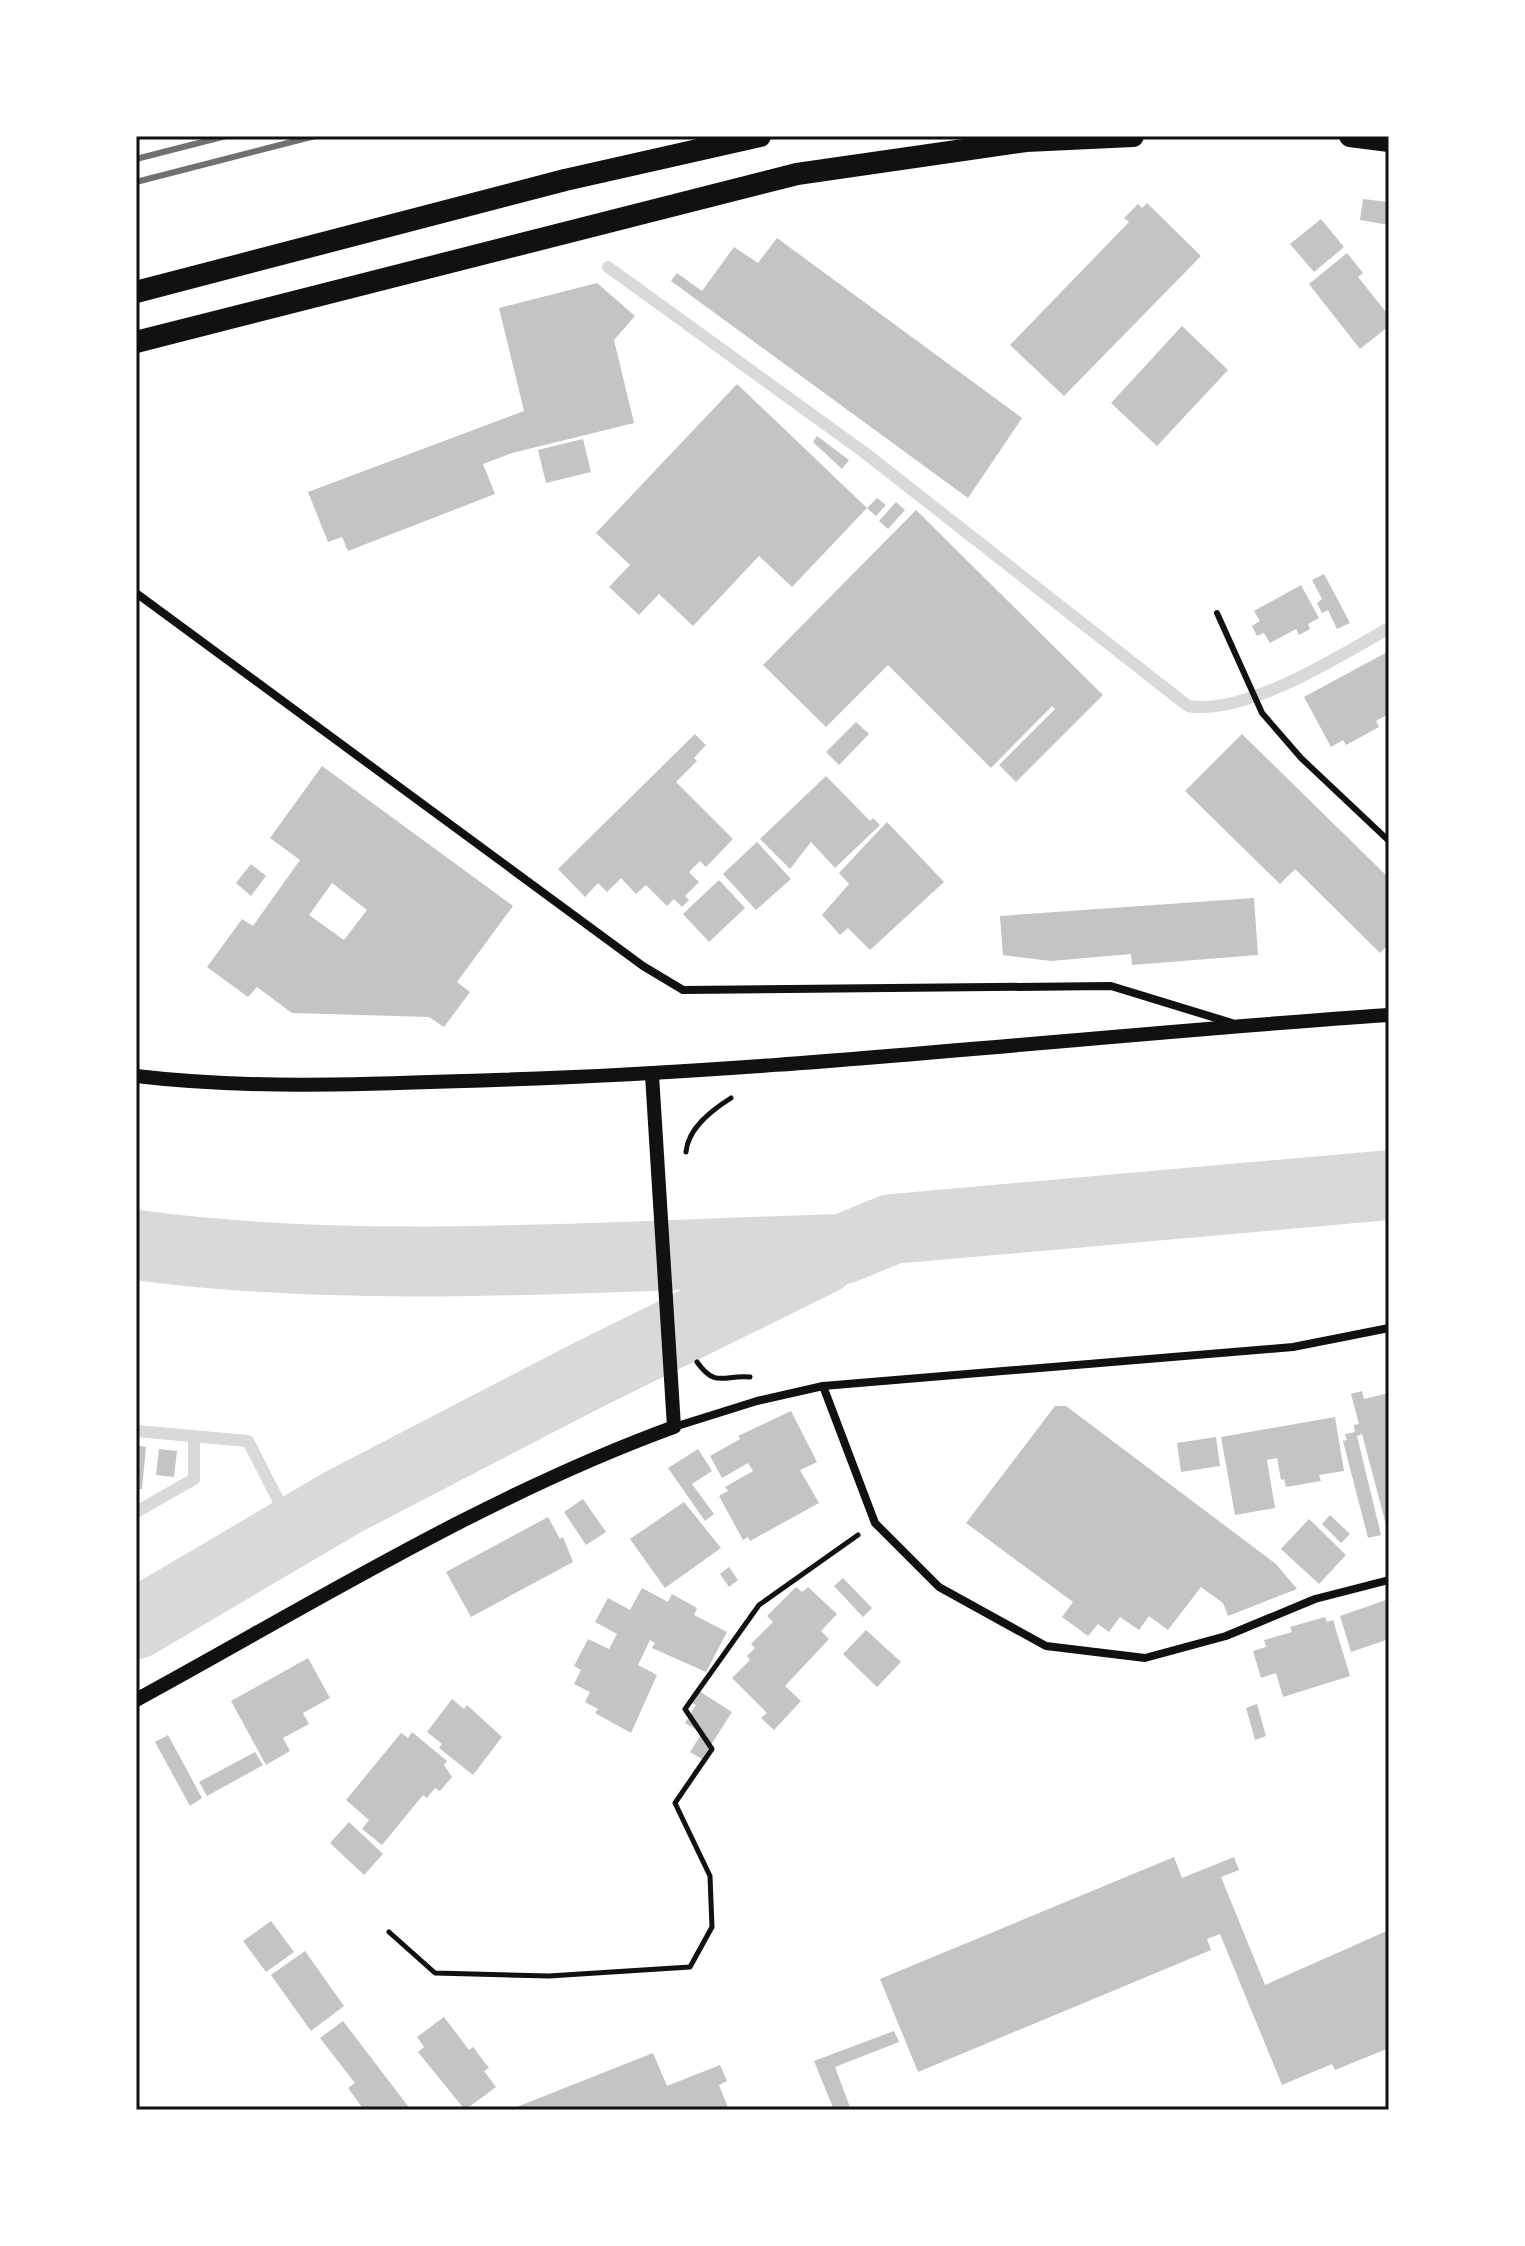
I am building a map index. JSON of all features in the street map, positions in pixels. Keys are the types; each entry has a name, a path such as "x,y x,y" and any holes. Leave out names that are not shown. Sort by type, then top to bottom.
{"highway":[{"path":"136,292 565,180 760,136"},
{"path":"136,342 797,174 1026,141 1133,136"},
{"path":"1350,136 1389,141"}],"street":[{"path":"136,593 643,966 683,990 1111,986 1248,1027"},
{"path":"136,1076 255,1084 371,1084 652,1075 1389,1015"},
{"path":"652,1075 674,1427"},
{"path":"136,1700 457,1524 591,1457 757,1401 823,1386 1293,1347 1389,1328"},
{"path":"823,1386 875,1523 939,1587 1046,1646 1145,1658 1226,1636 1315,1599 1389,1580"}],"lane":[{"path":"1217,613 1257,704 1301,758 1389,841"}],"path":[{"path":"686,1157 687,1145 702,1120 731,1098"},
{"path":"696,1347 697,1361 707,1376 719,1380 733,1378"},
{"path":"389,1932 435,1973 549,1976 647,1973 690,1967 712,1927 710,1876 675,1803 712,1749 685,1709 759,1605 875,1523"}],"building":[{"path":"1363,199 1389,202 1389,225 1360,220"},
{"path":"1147,203 1201,256 1064,396 1010,345 1129,222 1124,218 1138,204 1142,208"},
{"path":"1321,219 1344,247 1314,272 1290,244"},
{"path":"777,238 1022,418 968,498 671,281 677,273 702,291 734,247 758,263"},
{"path":"1347,253 1363,273 1358,277 1386,312 1389,309 1389,326 1360,349 1309,284"},
{"path":"597,283 635,316 614,340 634,423 512,453 483,464 495,494 348,551 342,537 328,542 308,492 524,411 499,308"},
{"path":"1182,326 1228,370 1157,446 1111,403"},
{"path":"737,384 867,508 792,587 759,556 693,626 659,594 639,615 609,587 630,565 596,533"},
{"path":"817,436 849,460 842,469 813,442"},
{"path":"583,439 591,472 546,483 538,450"},
{"path":"877,498 886,505 876,516 867,508"},
{"path":"896,502 905,510 888,529 879,521"},
{"path":"916,510 1103,695 1016,782 999,765 1055,709 1052,706 991,768 888,665 826,727 763,665"},
{"path":"1324,574 1350,623 1337,629 1328,610 1322,613 1317,603 1322,599 1312,580"},
{"path":"1301,585 1319,618 1308,624 1310,629 1299,635 1296,629 1270,643 1264,633 1257,636 1252,626 1260,621 1254,611"},
{"path":"1389,651 1389,714 1376,721 1379,727 1346,745 1343,740 1331,747 1304,697"},
{"path":"856,722 869,734 839,765 826,752"},
{"path":"695,734 706,745 694,758 697,761 676,782 733,839 706,867 700,861 689,872 699,882 685,896 689,900 682,907 674,899 667,906 646,885 636,894 621,878 607,892 598,883 585,897 558,869"},
{"path":"1242,734 1389,878 1389,944 1380,953 1295,869 1280,884 1185,791"},
{"path":"322,766 513,906 457,982 470,992 444,1027 429,1017 292,1013 257,987 248,997 207,967 242,919 253,926 300,860 270,838","holes":["332,883 367,910 344,940 309,915"]},
{"path":"826,776 870,821 873,818 880,825 835,868 811,842 790,869 760,839"},
{"path":"887,822 944,882 870,950 848,928 840,935 822,915 849,884 839,873"},
{"path":"757,842 791,879 756,910 723,874"},
{"path":"251,864 266,876 251,896 236,883"},
{"path":"719,880 745,908 709,942 683,914"},
{"path":"1254,898 1258,955 1132,965 1131,954 1051,961 1003,955 1000,916"},
{"path":"1362,1391 1364,1399 1389,1393 1389,1536 1362,1434 1357,1436 1381,1535 1368,1538 1343,1441 1347,1440 1345,1434 1355,1432 1354,1425 1359,1424 1351,1394"},
{"path":"1055,1406 1066,1406 1276,1564 1297,1589 1228,1616 1223,1603 1201,1587 1168,1630 1149,1616 1139,1630 1120,1617 1109,1632 1098,1624 1088,1636 1062,1617 1073,1602 966,1523"},
{"path":"791,1411 817,1462 800,1470 819,1503 750,1541 748,1537 743,1540 719,1496 728,1491 725,1487 753,1471 748,1463 722,1478 710,1456 740,1439 738,1436"},
{"path":"1335,1417 1344,1471 1319,1475 1321,1481 1286,1487 1284,1479 1281,1480 1277,1458 1267,1460 1275,1508 1235,1515 1221,1437"},
{"path":"1216,1437 1220,1466 1181,1472 1177,1443"},
{"path":"136,1445 146,1447 142,1489 136,1489"},
{"path":"159,1449 177,1451 174,1477 156,1475"},
{"path":"698,1449 712,1471 692,1484 714,1514 705,1521 668,1468"},
{"path":"583,1499 606,1532 586,1545 564,1512"},
{"path":"684,1502 721,1548 665,1588 630,1539"},
{"path":"1330,1515 1350,1534 1341,1543 1322,1524"},
{"path":"548,1517 560,1539 563,1537 573,1562 471,1617 446,1572"},
{"path":"1309,1519 1346,1555 1319,1584 1281,1549"},
{"path":"729,1567 738,1580 729,1587 720,1574"},
{"path":"843,1578 872,1608 863,1617 834,1586"},
{"path":"796,1587 802,1592 808,1587 837,1614 821,1631 829,1639 785,1686 801,1701 774,1730 761,1718 767,1713 732,1678 750,1660 747,1656 755,1648 751,1644 773,1622 767,1616"},
{"path":"642,1588 668,1602 672,1594 697,1608 694,1615 727,1632 706,1672 652,1648 655,1643 650,1640 638,1665 657,1675 631,1733 595,1713 598,1709 585,1702 590,1692 574,1684 581,1670 574,1666 588,1639 609,1649 617,1634 595,1622 608,1598 630,1610"},
{"path":"1386,1600 1389,1639 1351,1652 1340,1616"},
{"path":"1325,1617 1327,1622 1333,1620 1350,1676 1283,1697 1276,1673 1261,1678 1253,1651 1266,1647 1264,1640 1292,1632 1290,1627"},
{"path":"866,1630 901,1662 877,1687 843,1654"},
{"path":"308,1658 330,1698 303,1713 309,1724 283,1738 290,1751 266,1765 231,1701"},
{"path":"696,1689 732,1712 702,1759 690,1752 702,1733 685,1723 696,1705 688,1701"},
{"path":"452,1699 464,1709 467,1705 502,1737 473,1775 439,1748 442,1744 427,1732"},
{"path":"1257,1704 1266,1736 1255,1740 1246,1708"},
{"path":"412,1732 447,1761 444,1765 452,1777 440,1791 435,1788 427,1798 423,1795 382,1845 362,1829 369,1820 346,1800 401,1733 408,1738"},
{"path":"168,1735 202,1798 190,1806 155,1742"},
{"path":"255,1752 263,1765 207,1796 199,1782"},
{"path":"349,1822 383,1854 364,1875 330,1843"},
{"path":"1174,1857 1182,1878 1234,1857 1239,1870 1221,1877 1265,1985 1389,1930 1389,2048 1335,2070 1332,2064 1282,2085 1220,1934 1207,1939 1211,1950 918,2072 880,1979"},
{"path":"271,1921 294,1952 266,1972 243,1941"},
{"path":"305,1951 344,2006 311,2031 271,1975"},
{"path":"444,2017 469,2050 473,2047 489,2068 484,2071 496,2087 465,2110 418,2052 424,2047 417,2037"},
{"path":"343,2021 411,2110 364,2110 348,2088 355,2083 320,2038"},
{"path":"894,2031 899,2042 835,2067 851,2110 834,2110 814,2061"},
{"path":"653,2053 667,2086 720,2065 727,2081 719,2085 729,2110 509,2110"}],"waterway":[{"path":"608,267 865,453 1188,706 1211,707 1263,693 1291,682 1389,628"},
{"path":"136,1245 311,1260 400,1261 578,1259 843,1249 892,1229 1389,1185"},
{"path":"136,1624 343,1502 586,1376 823,1259"},
{"path":"136,1431 248,1441 294,1531"},
{"path":"136,1512 194,1479 194,1439"}],"railway":[{"path":"136,159 226,136"},
{"path":"136,182 315,136"}]}
